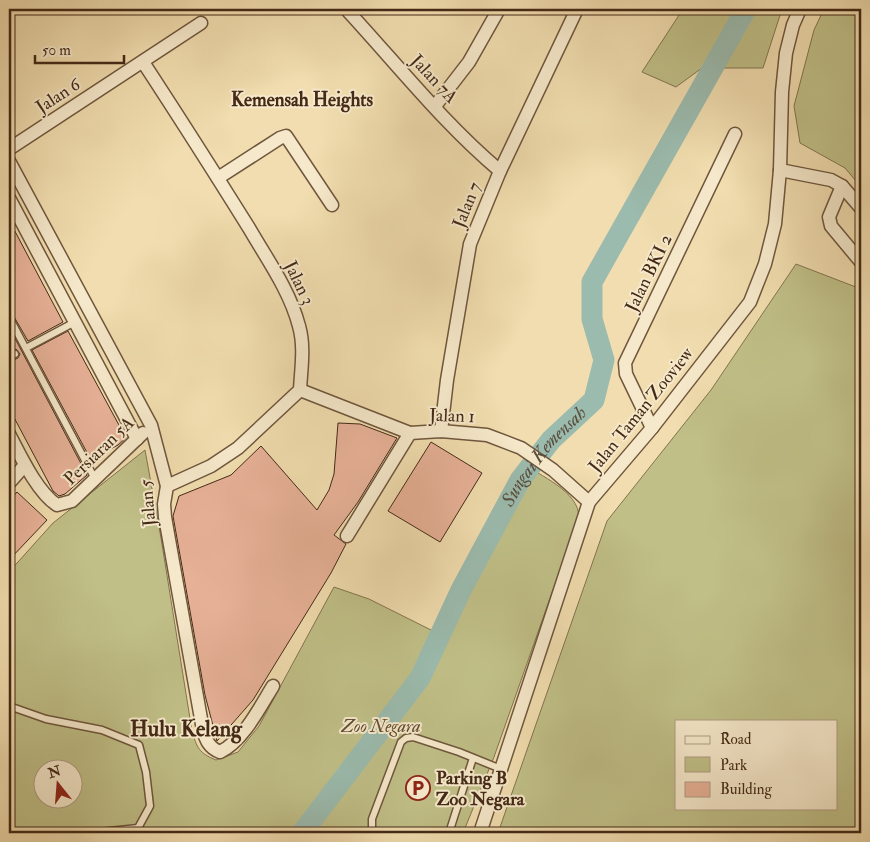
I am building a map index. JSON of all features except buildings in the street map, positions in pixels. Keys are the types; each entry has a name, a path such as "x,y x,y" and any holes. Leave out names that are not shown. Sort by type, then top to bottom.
{"street":[{"name":"Jalan 7A","path":"346,9 481,155 500,171"},
{"path":"435,106 469,62 499,9"},
{"name":"Jalan 7","path":"440,431 470,244 500,171 577,9"},
{"name":"Jalan Taman Zooview","path":"480,833 590,502 652,428 750,302 765,264 775,224 780,170 782,92 786,53 792,25 800,9"},
{"name":"Jalan 6","path":"9,149 201,23"},
{"name":"Jalan 3","path":"143,62 218,178 278,276 299,326 303,347 300,390"},
{"name":"Jalan BKI 2","path":"652,428 626,374 625,363 735,134"},
{"path":"218,178 286,136 332,205"},
{"name":"Jalan 5","path":"9,161 150,425 167,486 164,504 203,730 206,740 212,749 220,752 227,749 240,735 273,686"},
{"path":"780,170 831,180 842,186 861,208"},
{"path":"842,186 829,217 832,226 861,262"},
{"path":"9,198 137,439"},
{"path":"167,486 211,466 238,448 300,390"},
{"name":"Jalan 1","path":"300,390 410,433 440,431 487,435 521,448 553,470 590,502"},
{"name":"Persiaran 5A","path":"26,465 50,500 57,504 72,501 150,425"},
{"path":"347,536 410,433"},
{"path":"9,434 26,465 9,483"}],"lane":[{"path":"9,317 95,479"},
{"path":"26,348 75,322"},
{"path":"9,357 16,354"},
{"path":"9,706 46,719 102,730 139,745 146,772 150,806 138,828 90,833"},
{"path":"374,833 372,819 401,742 406,738 412,737 459,752 501,769"},
{"path":"449,833 473,758"}],"green space":[{"path":"683,9 782,9 763,68 702,68 676,87 642,72"},
{"path":"824,9 861,9 861,187 845,168 800,143 794,106 814,30"},
{"path":"796,264 861,289 861,833 498,833 607,521 711,390"},
{"name":"Zoo Negara","path":"145,450 192,731 195,742 200,749 206,755 216,760 238,752 259,726 334,587 369,599 445,637 494,523 526,466 561,488 575,504 579,513 577,525 494,757 463,833 9,833 9,572 53,523"}],"waterway":[{"name":"Sungai Kemensah","path":"302,833 420,678 461,590 520,480 551,440 594,400 604,360 592,319 592,282 746,9"}],"place":[{"name":"Parking B Zoo Negara","path":"418,788"}],"district":[{"name":"Kemensah Heights","path":"302,100"},
{"name":"Hulu Kelang","path":"186,729"}]}
